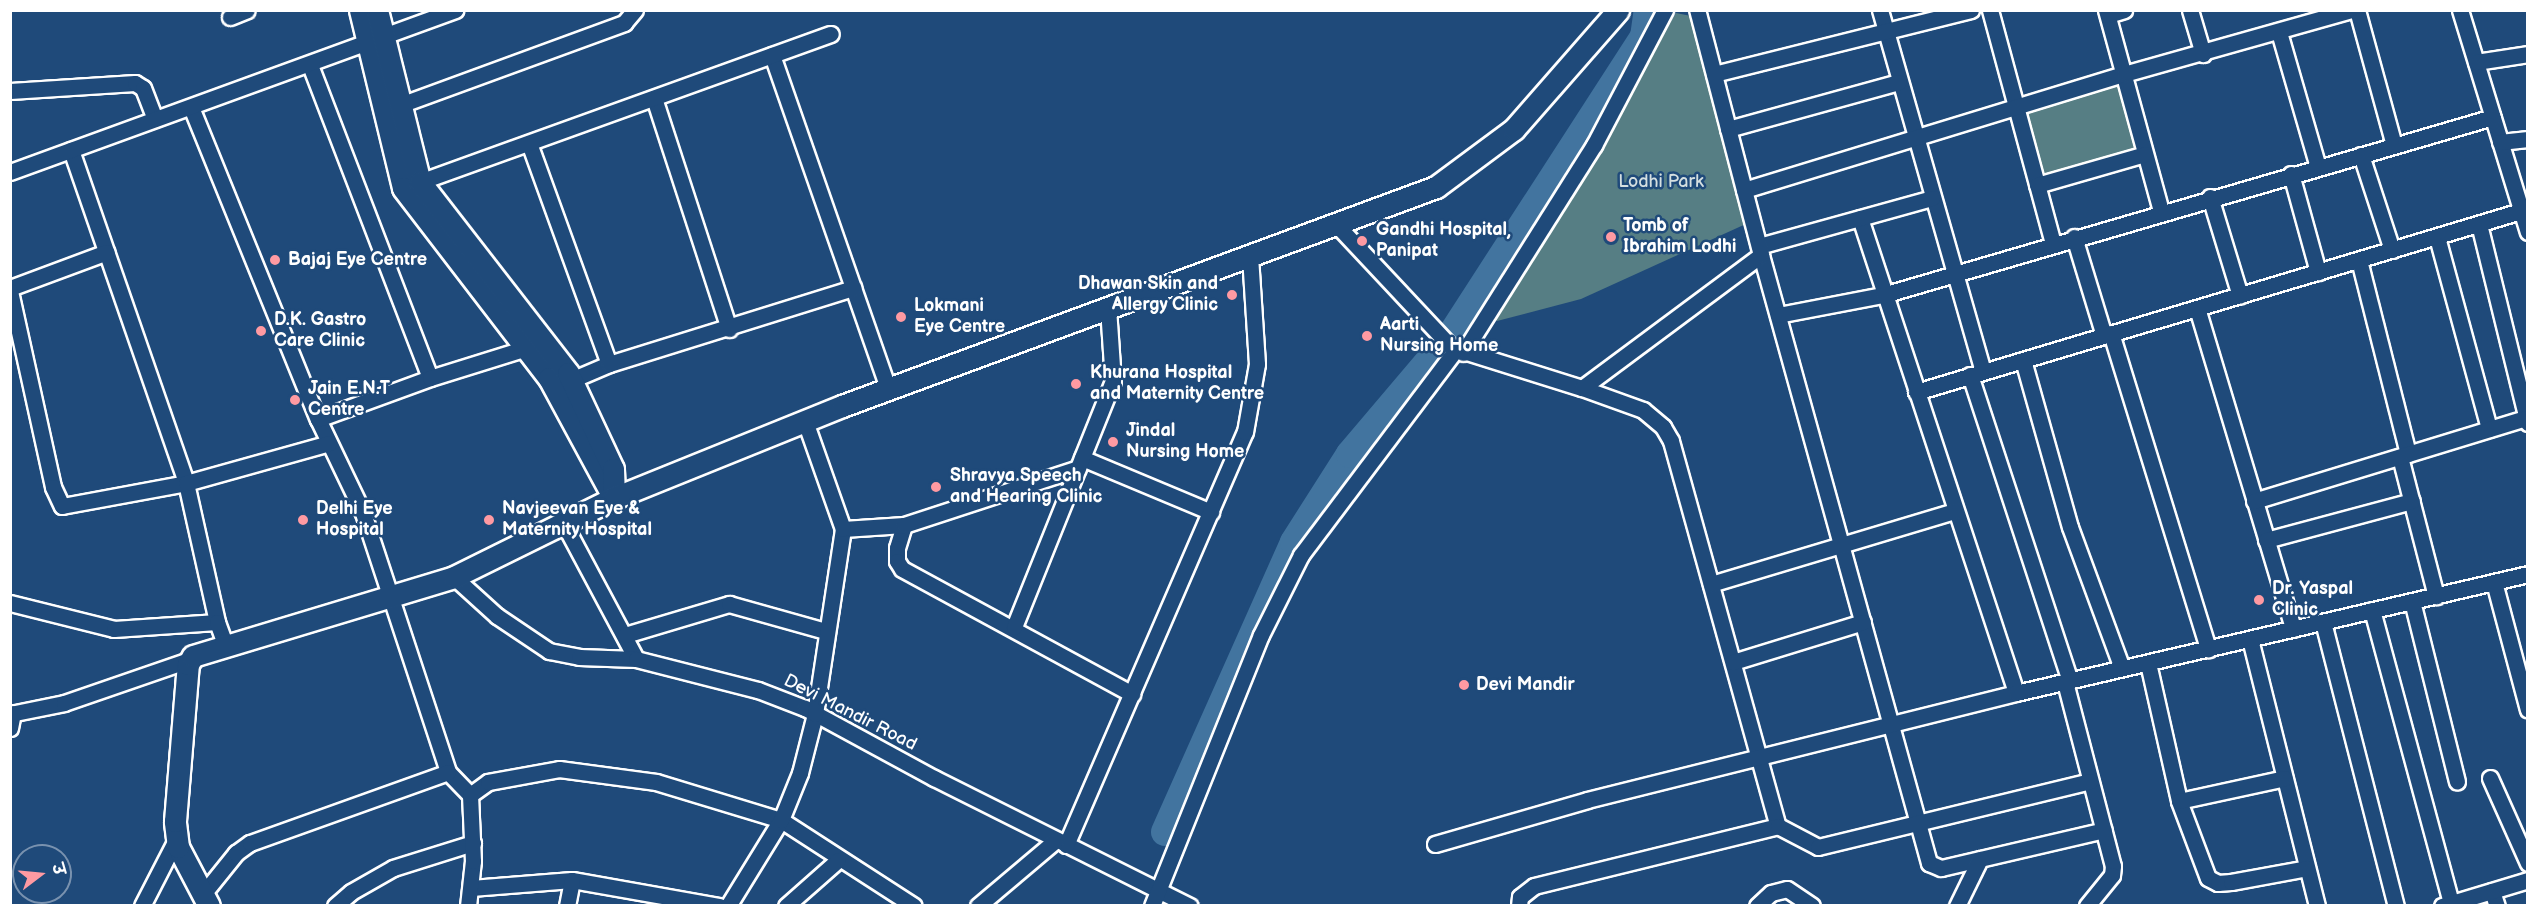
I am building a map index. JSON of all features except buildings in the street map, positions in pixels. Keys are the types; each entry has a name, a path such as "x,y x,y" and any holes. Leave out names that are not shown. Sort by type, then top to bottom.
{"street":[{"path":"230,17 247,10"},
{"path":"360,10 376,40 400,105 412,185"},
{"path":"378,10 376,40 412,185 562,383 614,498"},
{"path":"10,172 456,10"},
{"path":"400,105 624,23 635,10"},
{"path":"11,718 64,703 189,660 225,644 454,577 614,498 805,421 1436,187 1514,129 1618,10"},
{"path":"1152,906 1160,891 1261,635 1301,555 1456,350 1594,145 1665,10"},
{"path":"1697,10 1760,250 1892,724 1916,823 1929,863 1935,868 2104,830"},
{"path":"1880,10 1953,274 1976,373 2068,681 2090,781 2104,830 2112,875 2094,903"},
{"path":"1714,74 1971,10"},
{"path":"1990,10 2053,244"},
{"path":"2124,10 2107,13 2161,211"},
{"path":"2190,10 2204,54"},
{"path":"1744,190 2124,74 2204,54 2354,10 2394,145"},
{"path":"2460,10 2528,232"},
{"path":"2279,32 2318,167"},
{"path":"412,185 831,34"},
{"path":"2476,62 2528,54"},
{"path":"772,55 888,389"},
{"path":"310,64 430,378"},
{"path":"1728,129 1899,82"},
{"path":"10,91 135,83 143,88 154,119"},
{"path":"654,98 729,329"},
{"path":"191,108 318,419 363,513 388,596 448,772 470,795 473,843 468,906"},
{"path":"1778,315 1883,295 2161,211 2493,117"},
{"path":"2500,142 2528,139"},
{"path":"529,143 609,364"},
{"path":"72,150 186,483 217,622 225,644"},
{"path":"2037,185 2145,154"},
{"path":"2361,155 2392,250"},
{"path":"2291,174 2318,272"},
{"path":"2210,197 2240,296"},
{"path":"1582,388 1760,250 1932,198"},
{"path":"1916,392 2521,211"},
{"path":"1860,218 1883,295 2016,693"},
{"path":"1336,224 1436,334 1456,350 1582,388 1643,410 1664,427 1671,441 1778,826"},
{"path":"2254,501 2489,429 2527,420 2480,224"},
{"path":"2074,237 2108,334 2208,649"},
{"path":"2437,237 2489,429"},
{"path":"106,252 10,289 53,487 62,506 186,483 329,443"},
{"path":"978,906 1061,843 1132,694 1245,432 1257,364 1250,256"},
{"path":"2359,260 2404,455 2412,501 2436,596"},
{"path":"562,383 609,364 729,329 853,288"},
{"path":"1014,627 1113,381 1108,308"},
{"path":"2197,308 2293,629"},
{"path":"318,419 430,378 535,345"},
{"path":"2023,360 2070,527 2122,668"},
{"path":"728,906 781,820 800,773 815,714 843,529 805,421"},
{"path":"843,529 904,525 1080,463 1211,512"},
{"path":"2266,540 2412,501"},
{"path":"1711,584 1955,511"},
{"path":"563,522 636,659"},
{"path":"904,525 897,548 897,561 902,569 1014,627 1132,694"},
{"path":"1435,844 1760,757 2016,693 2528,574"},
{"name":"Devi Mandir Road","path":"454,577 496,616 549,651 579,657 636,659 723,678 815,714 1061,843 1190,906"},
{"path":"2494,582 2528,710"},
{"path":"2412,601 2457,781"},
{"path":"10,603 114,629 217,622"},
{"path":"625,635 704,608 729,604 826,631"},
{"path":"2372,610 2447,904 2494,898 2528,880"},
{"path":"1733,662 1863,622"},
{"path":"2323,622 2396,906"},
{"path":"2250,639 2317,906"},
{"path":"189,660 177,838 178,848 206,900 236,853 250,843 448,772"},
{"path":"2148,663 2179,801 2208,878 2218,883 2307,868"},
{"path":"470,795 488,782 530,772 594,771 656,782 781,820 838,860 914,906"},
{"path":"2179,801 2285,778"},
{"path":"2490,778 2528,863"},
{"path":"1519,906 1520,897 1534,886 1778,826 1818,847 2090,781"},
{"path":"142,906 177,838"},
{"path":"335,906 351,892 393,868 473,843"},
{"path":"1958,906 1980,859"},
{"path":"786,906 838,860"},
{"path":"471,888 572,880 720,906"},
{"path":"567,906 572,880"},
{"path":"1757,906 1771,893 1787,889 1812,906"}],"green space":[{"name":"Lodhi Park","path":"1676,13 1696,17 1748,223 1581,299 1497,321 1494,316"},
{"path":"2119,86 2137,148 2044,174 2027,112"}],"waterway":[{"path":"1165,832 1294,542 1350,454 1451,335 1644,37 1648,10"}],"place":[{"name":"Tomb of Ibrahim Lodhi","path":"1611,237"},
{"name":"Gandhi Hospital, Panipat","path":"1362,241"},
{"name":"Bajaj Eye Centre","path":"275,260"},
{"name":"Dhawan Skin and Allergy Clinic","path":"1232,295"},
{"name":"Lokmani Eye Centre","path":"901,317"},
{"name":"D.K. Gastro Care Clinic","path":"261,331"},
{"name":"Aarti Nursing Home","path":"1367,336"},
{"name":"Khurana Hospital and Maternity Centre","path":"1076,384"},
{"name":"Jain E.N.T Centre","path":"295,400"},
{"name":"Jindal Nursing Home","path":"1113,442"},
{"name":"Shravya Speech and Hearing Clinic","path":"936,487"},
{"name":"Delhi Eye Hospital","path":"303,520"},
{"name":"Navjeevan Eye & Maternity Hospital","path":"489,520"},
{"name":"Dr. Yaspal Clinic","path":"2259,600"},
{"name":"Devi Mandir","path":"1464,685"}]}
